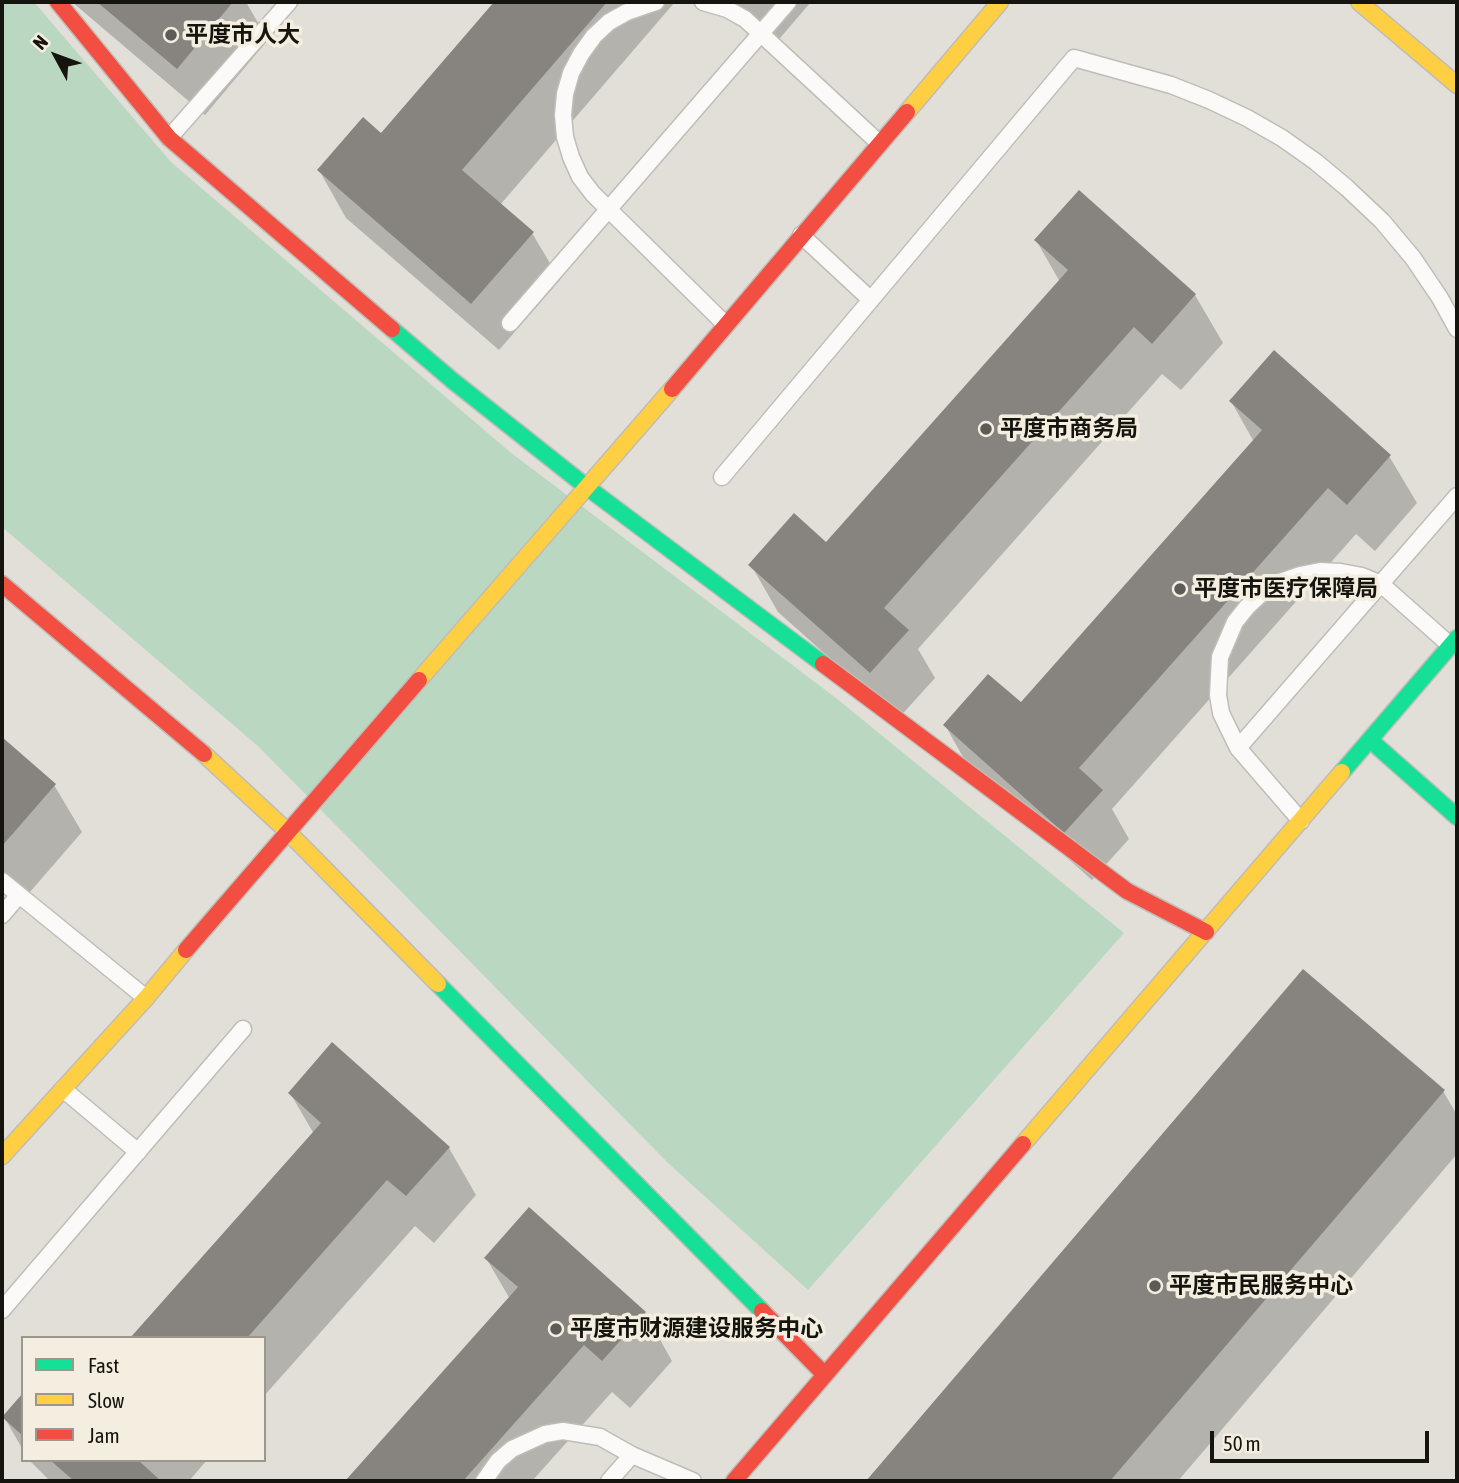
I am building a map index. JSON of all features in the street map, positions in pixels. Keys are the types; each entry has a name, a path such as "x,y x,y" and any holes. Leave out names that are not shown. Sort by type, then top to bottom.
{"street":[{"path":"58,2 169,138 453,382 588,488 1127,891 1206,932"},
{"path":"2,1156 146,998 286,831 588,488 1000,2"},
{"path":"1359,2 1457,85"},
{"path":"2,584 209,759 286,831 825,1375"},
{"path":"734,1481 1454,642"},
{"path":"1370,740 1457,817"}],"lane":[{"path":"169,138 289,2"},
{"path":"656,2 627,12 609,22 594,36 571,73 565,93 564,126 571,157 580,177 593,194 726,325"},
{"path":"703,2 727,9 745,19 879,143"},
{"path":"510,323 788,2"},
{"path":"722,477 1074,58 1171,85 1209,100 1270,131 1316,162 1382,221 1413,258 1457,329"},
{"path":"801,235 871,300"},
{"path":"1238,748 1457,496"},
{"path":"1301,821 1238,748 1221,713 1217,676 1226,639 1247,607 1262,593 1280,582 1320,571 1341,572 1381,584 1454,642"},
{"path":"2,881 146,998"},
{"path":"2,915 19,895"},
{"path":"2,1310 243,1030"},
{"path":"63,1089 138,1152"},
{"path":"484,1481 498,1461 512,1449 545,1434 564,1432 600,1437 632,1455 693,1481"},
{"path":"609,1481 632,1455"}],"green space":[{"path":"2,2 34,2 171,162 510,452 836,698 1124,933 808,1290 668,1163 259,747 2,527"}],"building":[{"name":"平度市人大","path":"97,2 233,2 177,69"},
{"path":"494,2 607,2 462,170 534,232 471,304 317,170 363,117 381,133"},
{"name":"平度市商务局","path":"1079,190 1196,294 1152,344 1134,327 884,608 909,630 870,673 748,565 794,513 826,542 1068,270 1034,240"},
{"name":"平度市医疗保障局","path":"1274,350 1391,455 1347,505 1328,488 1079,768 1103,790 1064,833 943,725 988,674 1021,702 1262,430 1229,401"},
{"path":"2,737 56,784 2,846"},
{"name":"平度市民服务中心","path":"1303,969 1445,1090 1110,1481 866,1481"},
{"path":"332,1042 450,1147 406,1196 387,1180 249,1336 132,1336 321,1123 288,1093"},
{"name":"平度市财源建设服务中心","path":"529,1207 646,1312 602,1361 584,1345 463,1481 345,1481 518,1287 484,1258"},
{"path":"21,1395 21,1434 2,1417"},
{"path":"52,1462 140,1462 161,1481 74,1481"}],"traffic: fast":[{"path":"392,329 588,488 823,664"},
{"path":"1342,772 1457,638"},
{"path":"1370,740 1457,817"},
{"path":"438,984 762,1311"}],"traffic: slow":[{"path":"907,112 1000,2"},
{"path":"1359,2 1457,85"},
{"path":"419,680 672,389"},
{"path":"204,754 287,831 438,984"},
{"path":"1023,1144 1342,772"},
{"path":"2,1156 146,998 186,950"}],"traffic: jam":[{"path":"58,2 169,138 392,329"},
{"path":"672,389 907,112"},
{"path":"2,584 204,754"},
{"path":"823,664 1127,891 1206,932"},
{"path":"186,950 419,680"},
{"path":"734,1481 1023,1144"},
{"path":"762,1311 825,1375"}],"place":[{"name":"平度市人大","path":"171,35"},
{"name":"平度市商务局","path":"986,429"},
{"name":"平度市医疗保障局","path":"1180,589"},
{"name":"平度市民服务中心","path":"1155,1286"},
{"name":"平度市财源建设服务中心","path":"556,1329"}]}
